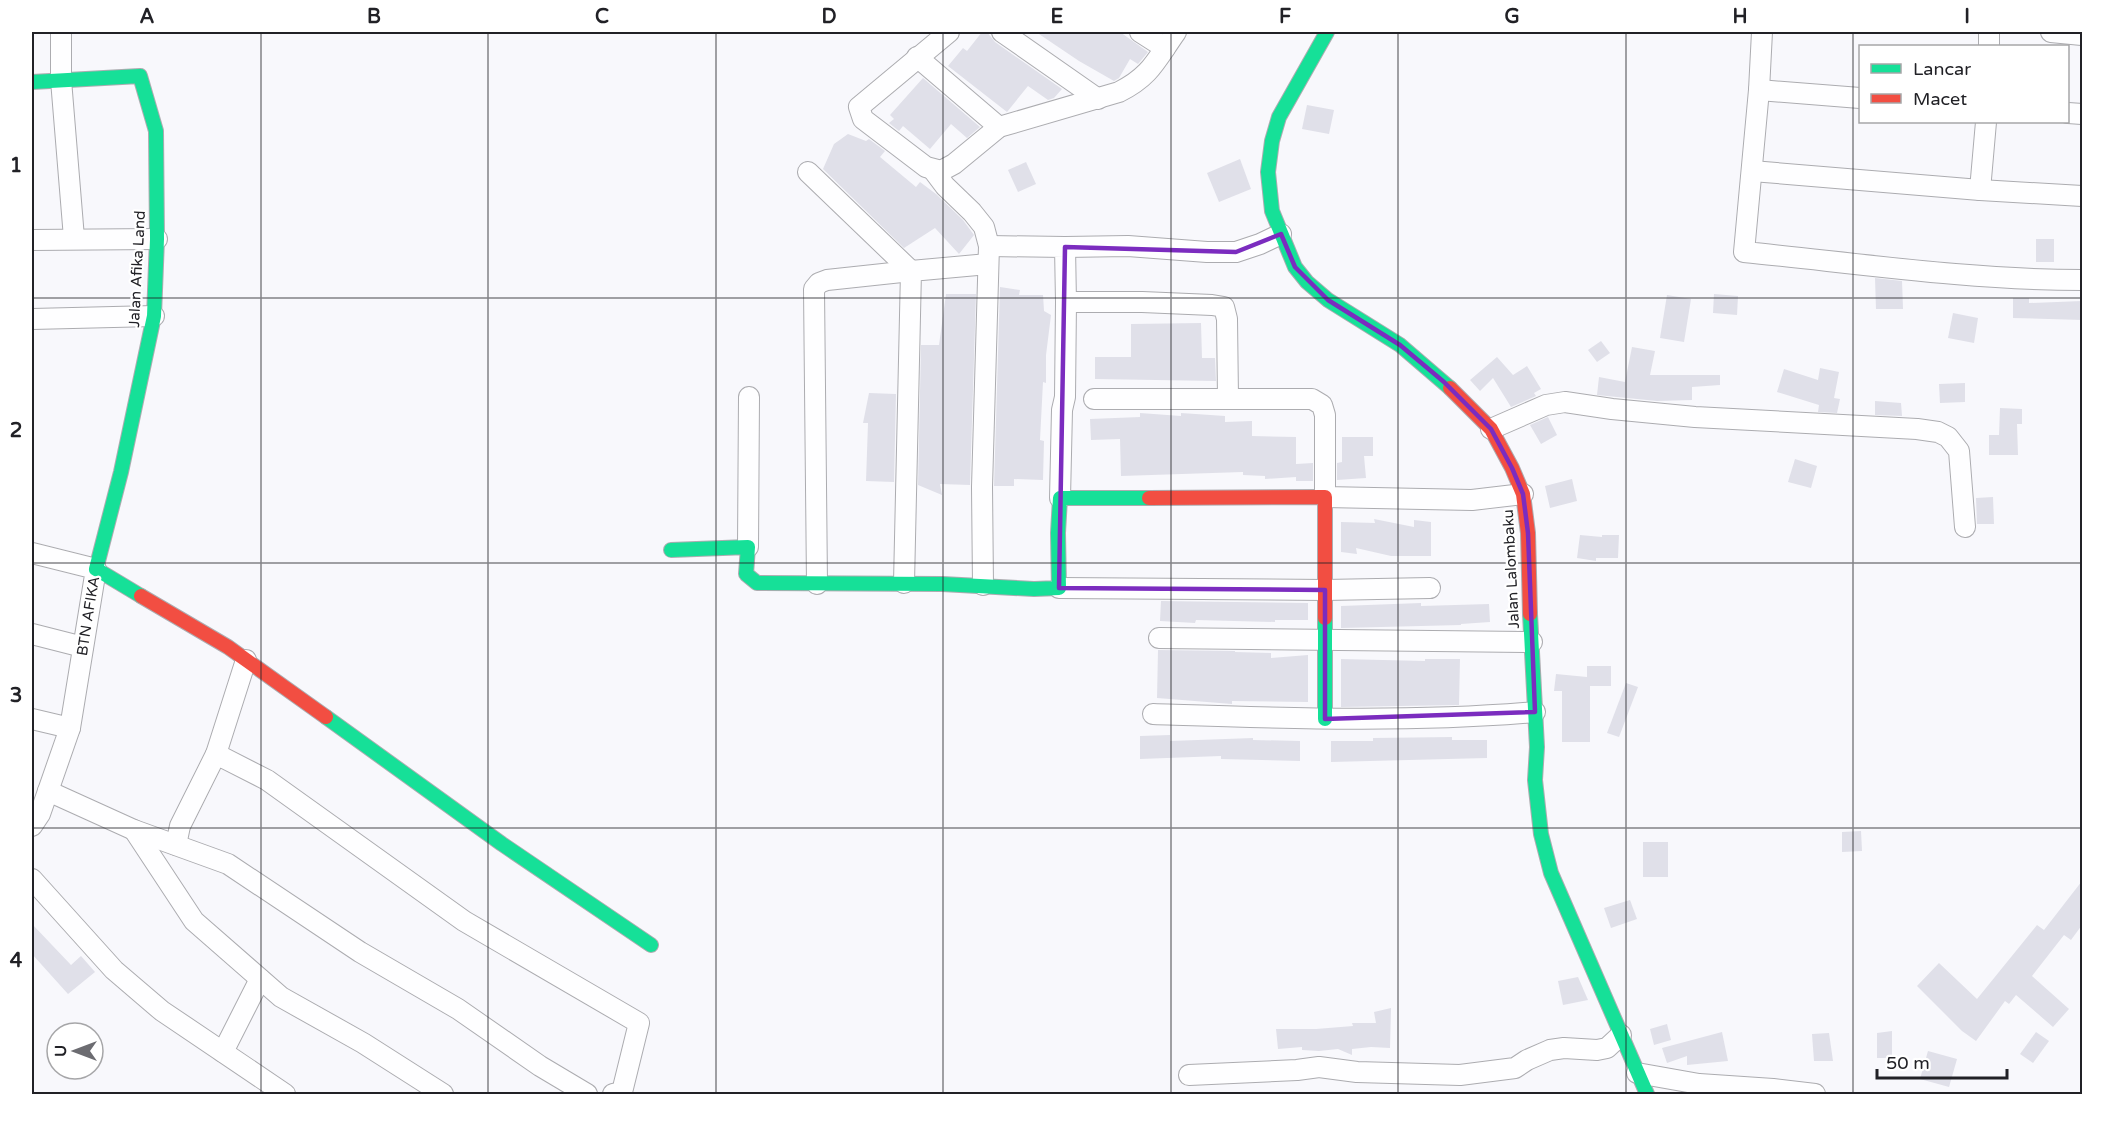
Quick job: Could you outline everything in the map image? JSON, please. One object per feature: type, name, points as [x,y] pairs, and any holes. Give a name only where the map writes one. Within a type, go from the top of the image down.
[{"type":"street","points":[[61,32],[61,80],[74,238]]},
{"type":"street","points":[[949,32],[861,103],[860,112],[863,118],[926,167],[940,171],[954,164],[999,127],[1098,99],[1136,83],[1154,64],[1176,32]]},
{"type":"street","points":[[1002,32],[1098,99]]},
{"type":"street","points":[[1140,32],[1164,48]]},
{"type":"street","name":"Jalan Lalombaku","points":[[1327,32],[1278,117],[1268,172],[1272,211],[1295,267],[1307,282],[1328,300],[1400,345],[1444,382],[1491,429],[1512,468],[1523,494],[1528,533],[1537,747],[1535,780],[1544,843],[1551,873],[1647,1095]]},
{"type":"street","points":[[1762,32],[1744,252],[1950,272],[2048,280],[2082,280]]},
{"type":"street","points":[[2050,32],[2082,35]]},
{"type":"street","points":[[916,57],[999,127]]},
{"type":"street","name":"Jalan Afika Land","points":[[32,82],[140,76],[156,131],[157,238],[154,316],[121,472],[96,569]]},
{"type":"street","points":[[1759,90],[1859,98]]},
{"type":"street","points":[[1980,190],[1986,123]]},
{"type":"street","points":[[933,170],[984,227],[988,255],[982,487],[983,585]]},
{"type":"street","points":[[1752,171],[2082,196]]},
{"type":"street","points":[[808,172],[911,271],[904,583]]},
{"type":"street","points":[[817,584],[814,289],[819,283],[827,280],[911,271],[988,255],[1065,247],[1128,246],[1236,252],[1281,234]]},
{"type":"street","points":[[32,240],[157,238]]},
{"type":"street","points":[[1059,588],[1062,410],[1065,397],[1065,247]]},
{"type":"street","points":[[1066,302],[1142,302],[1224,307],[1227,319],[1228,398]]},
{"type":"street","points":[[32,319],[154,316]]},
{"type":"street","points":[[749,397],[746,574],[752,580],[765,584],[904,583],[1034,589],[1430,588]]},
{"type":"street","points":[[1094,399],[1304,398],[1320,402],[1324,415],[1325,719]]},
{"type":"street","points":[[1491,429],[1546,405],[1565,402],[1695,417],[1938,432],[1955,442],[1959,451],[1965,527]]},
{"type":"street","points":[[1060,498],[1325,497],[1472,500],[1523,494]]},
{"type":"street","points":[[671,550],[748,547]]},
{"type":"street","name":"BTN AFIKA","points":[[32,553],[96,569],[70,728],[48,791],[34,817]]},
{"type":"street","points":[[96,569],[228,646],[502,844],[651,945]]},
{"type":"street","points":[[32,634],[83,646]]},
{"type":"street","points":[[1159,638],[1532,642]]},
{"type":"street","points":[[176,845],[180,825],[216,754],[246,660]]},
{"type":"street","points":[[1153,714],[1325,719],[1480,716],[1535,712]]},
{"type":"street","points":[[32,719],[70,728]]},
{"type":"street","points":[[216,754],[267,780],[464,921],[639,1023],[622,1092],[613,1095]]},
{"type":"street","points":[[48,791],[134,830],[228,864],[360,952],[458,1009],[540,1066],[587,1095]]},
{"type":"street","points":[[134,830],[194,921],[260,979],[281,997],[363,1043],[443,1095]]},
{"type":"street","points":[[32,879],[114,970],[162,1011],[285,1095]]},
{"type":"street","points":[[223,1052],[260,979]]},
{"type":"street","points":[[1189,1076],[1297,1071],[1319,1067],[1357,1072],[1460,1076],[1515,1068],[1550,1050],[1607,1048],[1621,1035]]},
{"type":"street","points":[[1637,1073],[1699,1084],[1773,1089],[1815,1095]]},
{"type":"highlighted area","points":[[1281,234],[1295,267],[1328,300],[1400,345],[1444,382],[1491,429],[1523,494],[1528,533],[1535,712],[1325,719],[1325,590],[1059,588],[1065,247],[1236,252]]},
{"type":"building","points":[[982,32],[987,32],[995,42],[1062,89],[1054,98],[1048,100],[1028,86],[1007,112],[948,66],[963,48],[967,51]]},
{"type":"building","points":[[1036,32],[1120,32],[1148,52],[1138,64],[1130,59],[1119,78],[1114,81]]},
{"type":"building","points":[[923,78],[980,127],[967,138],[951,124],[930,149],[903,126],[899,131],[889,123],[894,119],[890,115]]},
{"type":"building","points":[[1307,105],[1334,110],[1329,134],[1302,129]]},
{"type":"building","points":[[848,134],[866,141],[869,139],[885,151],[880,157],[916,187],[920,182],[936,194],[963,220],[974,235],[959,254],[935,228],[904,248],[823,169],[834,144]]},
{"type":"building","points":[[1240,159],[1251,189],[1219,202],[1207,173]]},
{"type":"building","points":[[1026,162],[1036,184],[1018,192],[1008,170]]},
{"type":"building","points":[[2036,239],[2054,239],[2054,262],[2036,262]]},
{"type":"building","points":[[1875,278],[1902,281],[1903,309],[1876,309]]},
{"type":"building","points":[[1000,287],[1020,290],[1019,295],[1043,295],[1044,311],[1051,315],[1046,355],[1046,383],[1043,382],[1040,440],[1044,441],[1043,480],[1014,479],[1014,486],[994,486]]},
{"type":"building","points":[[946,294],[976,294],[970,485],[940,484],[942,495],[918,485],[921,345],[939,345]]},
{"type":"building","points":[[1714,294],[1738,296],[1737,315],[1713,313]]},
{"type":"building","points":[[1667,295],[1691,299],[1684,342],[1660,338]]},
{"type":"building","points":[[2013,298],[2029,298],[2029,303],[2082,301],[2082,320],[2013,318]]},
{"type":"building","points":[[1953,313],[1978,318],[1974,343],[1948,338]]},
{"type":"building","points":[[1201,323],[1202,358],[1215,358],[1216,381],[1095,379],[1095,357],[1131,357],[1131,324]]},
{"type":"building","points":[[1601,341],[1610,353],[1597,362],[1588,350]]},
{"type":"building","points":[[1632,347],[1655,351],[1650,375],[1720,375],[1720,385],[1692,387],[1692,400],[1657,401],[1597,395],[1599,377],[1625,382]]},
{"type":"building","points":[[1497,357],[1513,375],[1527,366],[1541,389],[1534,393],[1536,396],[1511,407],[1493,378],[1480,391],[1470,380]]},
{"type":"building","points":[[1820,368],[1839,372],[1834,398],[1840,399],[1837,413],[1818,412],[1819,405],[1777,392],[1784,369],[1818,380]]},
{"type":"building","points":[[1965,383],[1965,402],[1940,403],[1939,384]]},
{"type":"building","points":[[869,393],[896,394],[894,482],[866,481],[868,423],[863,423]]},
{"type":"building","points":[[1875,401],[1901,403],[1902,416],[1875,415]]},
{"type":"building","points":[[2000,408],[2022,409],[2022,424],[2017,424],[2018,455],[1989,455],[1989,435],[1999,435]]},
{"type":"building","points":[[1140,413],[1225,416],[1225,422],[1252,421],[1252,436],[1296,437],[1296,464],[1313,463],[1313,481],[1296,481],[1296,477],[1265,479],[1265,476],[1243,475],[1243,472],[1121,476],[1120,439],[1091,440],[1090,419],[1140,417]]},
{"type":"building","points":[[1548,417],[1557,435],[1541,444],[1530,425]]},
{"type":"building","points":[[1342,437],[1373,437],[1373,456],[1364,456],[1366,478],[1337,480],[1337,463],[1342,462]]},
{"type":"building","points":[[1795,459],[1817,466],[1811,488],[1788,482]]},
{"type":"building","points":[[1572,479],[1577,501],[1550,508],[1545,486]]},
{"type":"building","points":[[1993,497],[1994,524],[1977,524],[1976,498]]},
{"type":"building","points":[[1374,519],[1414,527],[1414,520],[1431,522],[1431,556],[1391,556],[1356,548],[1357,554],[1341,552],[1341,522],[1375,523]]},
{"type":"building","points":[[1580,535],[1602,537],[1602,535],[1619,535],[1618,558],[1596,558],[1596,561],[1577,558]]},
{"type":"building","points":[[1161,601],[1308,603],[1308,620],[1275,620],[1275,622],[1196,620],[1195,623],[1160,621]]},
{"type":"building","points":[[1421,603],[1421,606],[1489,604],[1490,622],[1461,625],[1341,628],[1341,606]]},
{"type":"building","points":[[1158,650],[1271,653],[1271,658],[1308,655],[1308,702],[1232,701],[1232,704],[1157,698]]},
{"type":"building","points":[[1341,659],[1425,661],[1425,659],[1460,659],[1459,705],[1341,707]]},
{"type":"building","points":[[1587,666],[1611,666],[1611,686],[1590,686],[1590,742],[1562,742],[1562,691],[1554,691],[1556,674],[1587,677]]},
{"type":"building","points":[[1626,683],[1638,687],[1619,737],[1607,733]]},
{"type":"building","points":[[1170,735],[1170,741],[1253,738],[1253,740],[1300,741],[1300,761],[1221,759],[1221,756],[1140,759],[1140,736]]},
{"type":"building","points":[[1452,737],[1452,740],[1487,740],[1487,758],[1331,762],[1331,741]]},
{"type":"building","points":[[1861,831],[1862,851],[1842,852],[1842,832]]},
{"type":"building","points":[[1643,842],[1668,842],[1668,877],[1643,877]]},
{"type":"building","points":[[2082,881],[2082,925],[2071,940],[2064,935],[2032,976],[2069,1009],[2053,1027],[2016,995],[2009,1004],[2005,1001],[1976,1041],[1962,1031],[1917,986],[1939,963],[1977,999],[2037,925],[2044,930]]},
{"type":"building","points":[[1630,900],[1637,919],[1611,928],[1604,908]]},
{"type":"building","points":[[32,924],[71,965],[81,956],[95,972],[68,994],[32,954]]},
{"type":"building","points":[[1578,977],[1588,1000],[1563,1005],[1558,981]]},
{"type":"building","points":[[1391,1008],[1390,1048],[1352,1049],[1352,1055],[1338,1049],[1319,1051],[1302,1050],[1302,1047],[1278,1049],[1276,1029],[1316,1029],[1353,1026],[1352,1023],[1376,1023],[1374,1012]]},
{"type":"building","points":[[1667,1024],[1671,1040],[1654,1045],[1650,1029]]},
{"type":"building","points":[[1892,1031],[1892,1058],[1877,1058],[1877,1033]]},
{"type":"building","points":[[1722,1032],[1728,1061],[1687,1065],[1687,1056],[1667,1063],[1662,1048]]},
{"type":"building","points":[[2036,1032],[2049,1041],[2033,1063],[2020,1054]]},
{"type":"building","points":[[1829,1033],[1833,1061],[1814,1061],[1812,1034]]},
{"type":"building","points":[[1928,1051],[1957,1059],[1949,1087],[1920,1079]]},
{"type":"traffic: fast","points":[[1327,32],[1279,117],[1272,141],[1268,172],[1272,211],[1295,267],[1307,282],[1328,300],[1400,345],[1450,388]]},
{"type":"traffic: fast","points":[[32,82],[140,76],[156,131],[157,239],[154,316],[121,472],[96,569],[141,596]]},
{"type":"traffic: fast","points":[[671,550],[748,547],[746,574],[757,583],[942,584],[1034,589],[1059,588],[1060,498],[1149,498]]},
{"type":"traffic: fast","points":[[1530,614],[1537,747],[1535,780],[1541,834],[1551,873],[1647,1094]]},
{"type":"traffic: fast","points":[[1325,618],[1325,719]]},
{"type":"traffic: fast","points":[[326,717],[502,844],[651,945]]},
{"type":"traffic: jam","points":[[1450,388],[1491,429],[1523,494],[1528,533],[1530,614]]},
{"type":"traffic: jam","points":[[1149,498],[1325,497],[1325,618]]},
{"type":"traffic: jam","points":[[141,596],[228,647],[326,717]]}]
